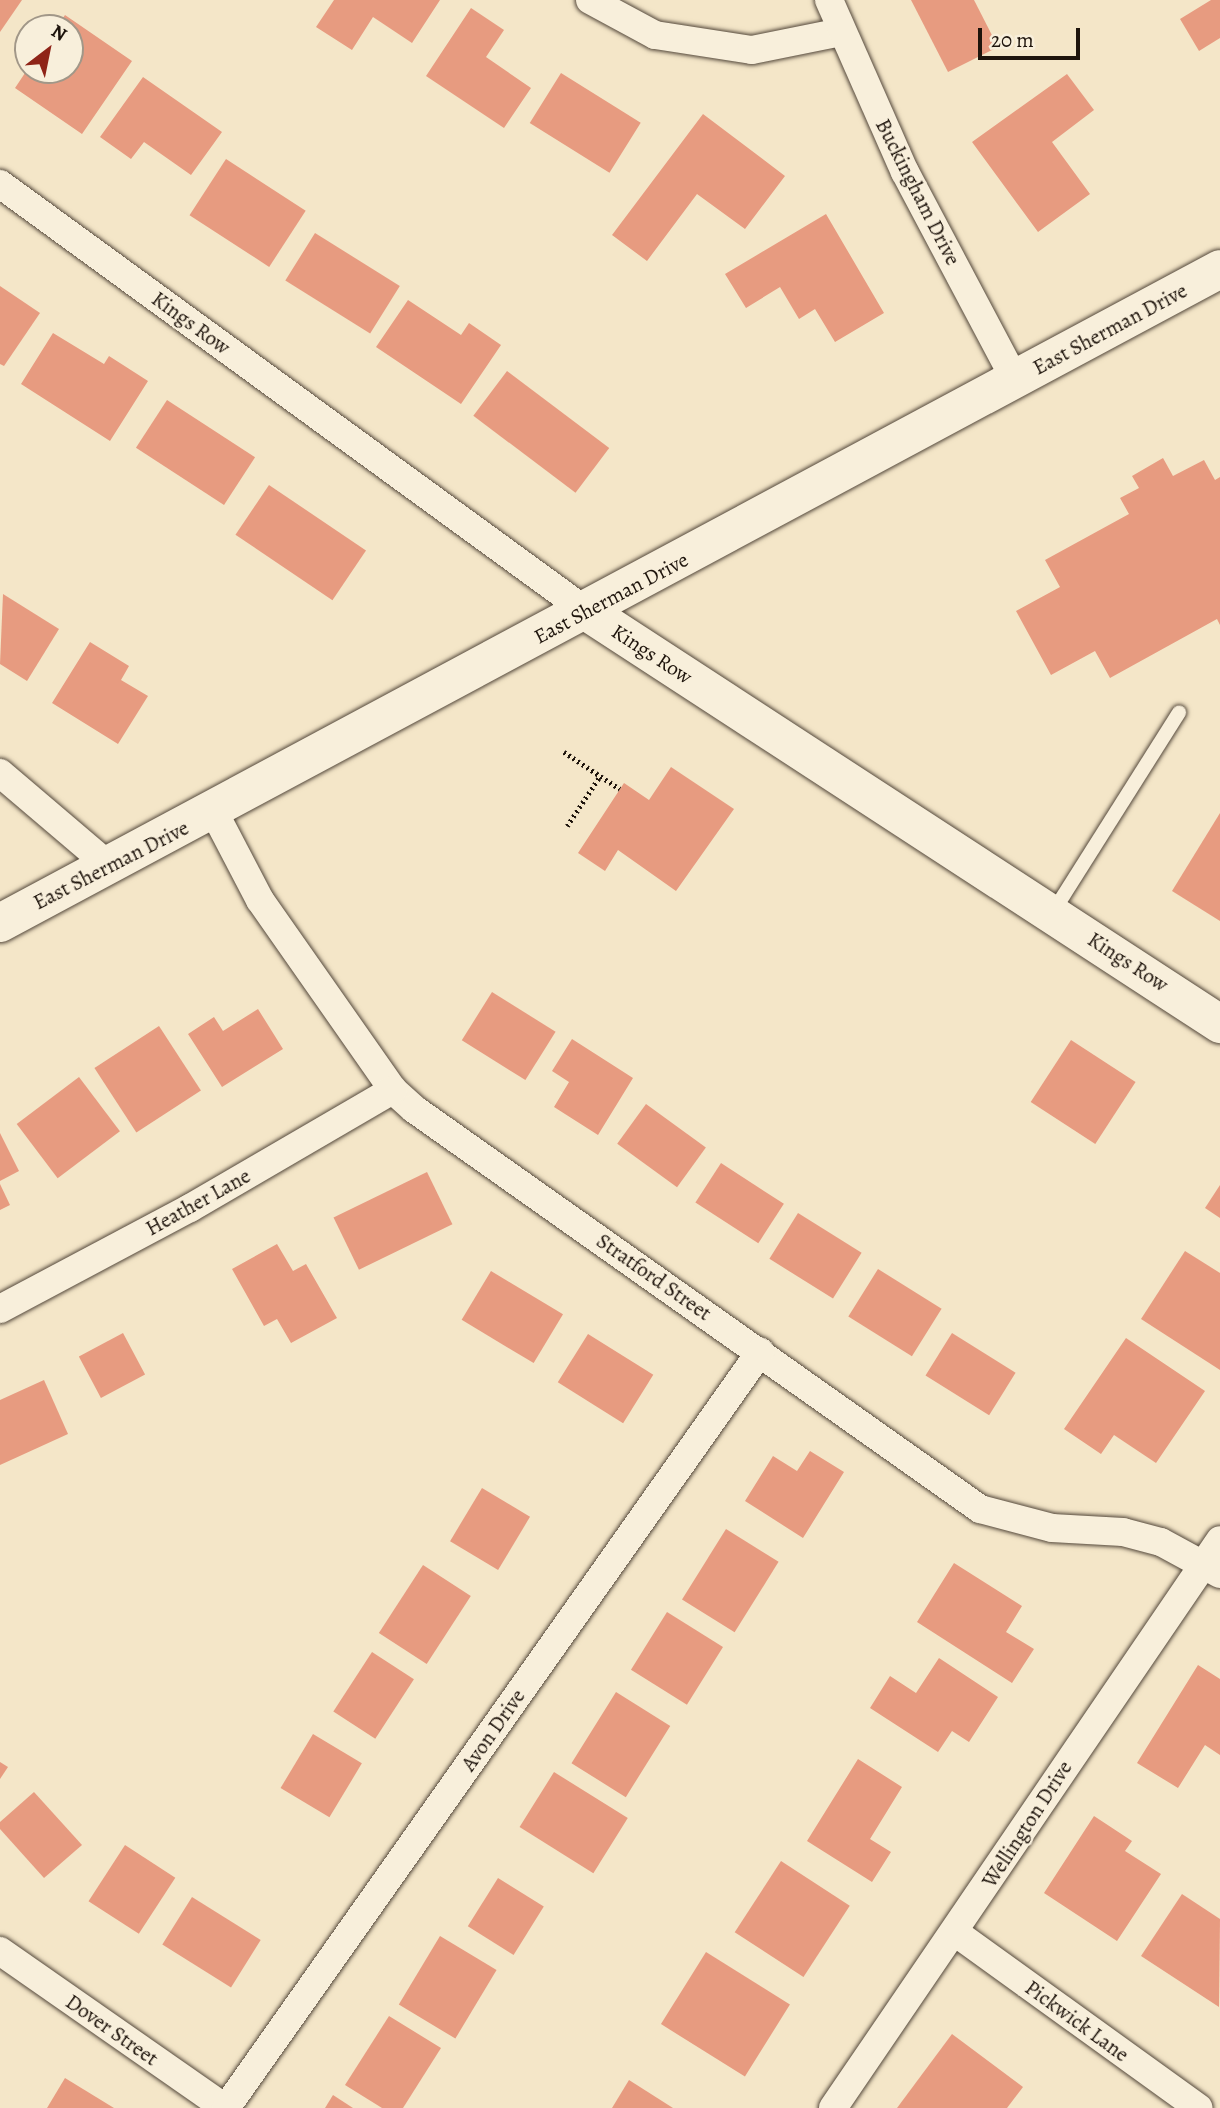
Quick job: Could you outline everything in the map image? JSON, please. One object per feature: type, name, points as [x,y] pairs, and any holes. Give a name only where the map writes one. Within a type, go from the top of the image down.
[{"type":"main road","name":"East Sherman Drive","points":[[0,923],[214,812],[1220,270]]},
{"type":"main road","name":"Kings Row","points":[[586,611],[1220,1024]]},
{"type":"street","points":[[590,0],[655,36],[752,50],[841,32]]},
{"type":"street","name":"Buckingham Drive","points":[[829,0],[905,172],[1015,380]]},
{"type":"street","name":"Kings Row","points":[[0,184],[586,611]]},
{"type":"street","points":[[0,773],[108,865]]},
{"type":"street","name":"Stratford Street","points":[[214,812],[260,900],[393,1090],[980,1509],[1052,1528],[1123,1532],[1161,1542],[1212,1568]]},
{"type":"street","name":"Heather Lane","points":[[0,1309],[190,1208],[393,1090]]},
{"type":"street","name":"Avon Drive","points":[[225,2108],[760,1352]]},
{"type":"street","name":"Wellington Drive","points":[[833,2108],[956,1933],[1106,1701],[1212,1568],[1220,1540]]},
{"type":"street","name":"Pickwick Lane","points":[[956,1933],[1199,2108]]},
{"type":"street","name":"Dover Street","points":[[0,1951],[225,2108]]},
{"type":"lane","points":[[1052,913],[1179,713]]},
{"type":"path","points":[[564,752],[620,789]]},
{"type":"path","points":[[567,826],[600,776]]},
{"type":"building","points":[[0,0],[22,0],[0,32]]},
{"type":"building","points":[[334,0],[440,0],[412,43],[373,17],[352,50],[316,27]]},
{"type":"building","points":[[911,0],[974,0],[998,47],[948,72]]},
{"type":"building","points":[[1211,0],[1220,0],[1220,38],[1199,51],[1180,19]]},
{"type":"building","points":[[471,8],[504,30],[486,57],[531,88],[504,128],[426,76]]},
{"type":"building","points":[[84,28],[132,61],[82,134],[15,88],[18,84],[84,84]]},
{"type":"building","points":[[561,73],[641,123],[609,173],[530,123]]},
{"type":"building","points":[[1067,74],[1094,110],[1052,142],[1090,194],[1038,232],[972,142]]},
{"type":"building","points":[[143,77],[222,132],[191,175],[144,142],[131,159],[100,137]]},
{"type":"building","points":[[703,114],[785,176],[745,229],[697,194],[647,261],[612,235]]},
{"type":"building","points":[[226,159],[306,211],[269,267],[190,215]]},
{"type":"building","points":[[826,214],[884,313],[835,342],[815,309],[799,319],[780,287],[746,308],[725,274]]},
{"type":"building","points":[[315,233],[400,286],[370,333],[285,280]]},
{"type":"building","points":[[0,286],[40,313],[4,366],[0,364]]},
{"type":"building","points":[[408,300],[461,335],[469,323],[501,345],[461,404],[376,347]]},
{"type":"building","points":[[53,333],[104,364],[109,356],[148,381],[110,441],[21,384]]},
{"type":"building","points":[[507,371],[609,448],[576,493],[473,416]]},
{"type":"building","points":[[167,400],[255,457],[224,505],[136,448]]},
{"type":"building","points":[[1163,458],[1173,476],[1204,460],[1215,480],[1220,477],[1220,625],[1217,619],[1110,678],[1095,651],[1051,675],[1016,611],[1060,587],[1045,560],[1129,514],[1120,498],[1139,488],[1132,476]]},
{"type":"building","points":[[269,485],[366,550],[332,600],[235,535]]},
{"type":"building","points":[[3,594],[59,629],[27,681],[0,664]]},
{"type":"building","points":[[90,642],[129,666],[121,680],[148,696],[118,744],[52,703]]},
{"type":"building","points":[[671,767],[734,809],[676,891],[618,850],[605,871],[578,853],[624,783],[649,800]]},
{"type":"building","points":[[1220,813],[1220,921],[1172,891]]},
{"type":"building","points":[[492,992],[556,1032],[525,1080],[462,1040]]},
{"type":"building","points":[[258,1009],[283,1049],[222,1087],[188,1034],[214,1017],[223,1031]]},
{"type":"building","points":[[159,1026],[201,1091],[136,1133],[94,1068]]},
{"type":"building","points":[[572,1039],[633,1078],[598,1135],[554,1107],[569,1082],[552,1071]]},
{"type":"building","points":[[1071,1040],[1136,1082],[1095,1144],[1031,1102]]},
{"type":"building","points":[[79,1077],[120,1131],[58,1178],[17,1124]]},
{"type":"building","points":[[646,1104],[706,1147],[677,1187],[617,1144]]},
{"type":"building","points":[[0,1133],[19,1171],[0,1181]]},
{"type":"building","points":[[721,1163],[784,1204],[758,1243],[695,1202]]},
{"type":"building","points":[[427,1172],[452,1224],[359,1270],[334,1218]]},
{"type":"building","points":[[0,1184],[10,1205],[0,1210]]},
{"type":"building","points":[[1220,1185],[1220,1218],[1205,1208]]},
{"type":"building","points":[[798,1213],[862,1253],[833,1299],[769,1259]]},
{"type":"building","points":[[277,1244],[293,1271],[306,1264],[337,1318],[291,1343],[277,1319],[264,1326],[232,1269]]},
{"type":"building","points":[[1185,1251],[1220,1273],[1220,1370],[1141,1319]]},
{"type":"building","points":[[878,1269],[942,1309],[912,1356],[848,1316]]},
{"type":"building","points":[[491,1271],[563,1314],[534,1363],[462,1320]]},
{"type":"building","points":[[123,1333],[145,1374],[101,1398],[79,1356]]},
{"type":"building","points":[[952,1333],[1016,1373],[989,1415],[926,1375]]},
{"type":"building","points":[[588,1334],[653,1375],[623,1423],[558,1382]]},
{"type":"building","points":[[1126,1338],[1205,1391],[1156,1463],[1114,1435],[1101,1454],[1064,1429]]},
{"type":"building","points":[[44,1380],[68,1434],[0,1465],[0,1400]]},
{"type":"building","points":[[810,1451],[844,1472],[803,1538],[745,1501],[773,1456],[797,1471]]},
{"type":"building","points":[[482,1488],[530,1517],[498,1570],[450,1541]]},
{"type":"building","points":[[726,1529],[779,1562],[735,1632],[682,1599]]},
{"type":"building","points":[[954,1563],[1022,1606],[1006,1632],[1034,1649],[1012,1683],[917,1622]]},
{"type":"building","points":[[423,1565],[471,1596],[427,1664],[379,1633]]},
{"type":"building","points":[[667,1612],[723,1647],[687,1705],[631,1670]]},
{"type":"building","points":[[372,1652],[414,1679],[375,1739],[333,1712]]},
{"type":"building","points":[[939,1658],[998,1697],[969,1742],[952,1731],[938,1752],[870,1708],[890,1676],[916,1693]]},
{"type":"building","points":[[1198,1665],[1220,1679],[1220,1755],[1205,1745],[1178,1788],[1137,1763]]},
{"type":"building","points":[[616,1692],[670,1726],[626,1797],[571,1763]]},
{"type":"building","points":[[313,1734],[362,1763],[329,1817],[281,1788]]},
{"type":"building","points":[[858,1759],[902,1787],[870,1839],[891,1852],[872,1882],[807,1841]]},
{"type":"building","points":[[0,1762],[8,1767],[0,1779]]},
{"type":"building","points":[[554,1772],[628,1818],[593,1873],[520,1827]]},
{"type":"building","points":[[34,1792],[82,1845],[44,1878],[0,1829],[0,1822]]},
{"type":"building","points":[[1094,1816],[1132,1841],[1125,1851],[1161,1874],[1117,1941],[1044,1893]]},
{"type":"building","points":[[125,1845],[175,1878],[139,1934],[89,1901]]},
{"type":"building","points":[[781,1861],[850,1906],[803,1977],[735,1932]]},
{"type":"building","points":[[498,1878],[544,1907],[514,1955],[468,1926]]},
{"type":"building","points":[[1182,1894],[1220,1919],[1219,2007],[1141,1956]]},
{"type":"building","points":[[192,1897],[261,1940],[231,1987],[162,1944]]},
{"type":"building","points":[[440,1936],[497,1970],[455,2039],[399,2005]]},
{"type":"building","points":[[706,1952],[790,2004],[745,2077],[661,2024]]},
{"type":"building","points":[[389,2016],[441,2048],[403,2108],[382,2108],[345,2085]]},
{"type":"building","points":[[952,2034],[1023,2087],[1007,2108],[897,2108]]},
{"type":"building","points":[[65,2078],[114,2108],[47,2108]]},
{"type":"building","points":[[629,2080],[673,2108],[612,2108]]},
{"type":"building","points":[[333,2095],[353,2108],[325,2108]]}]
